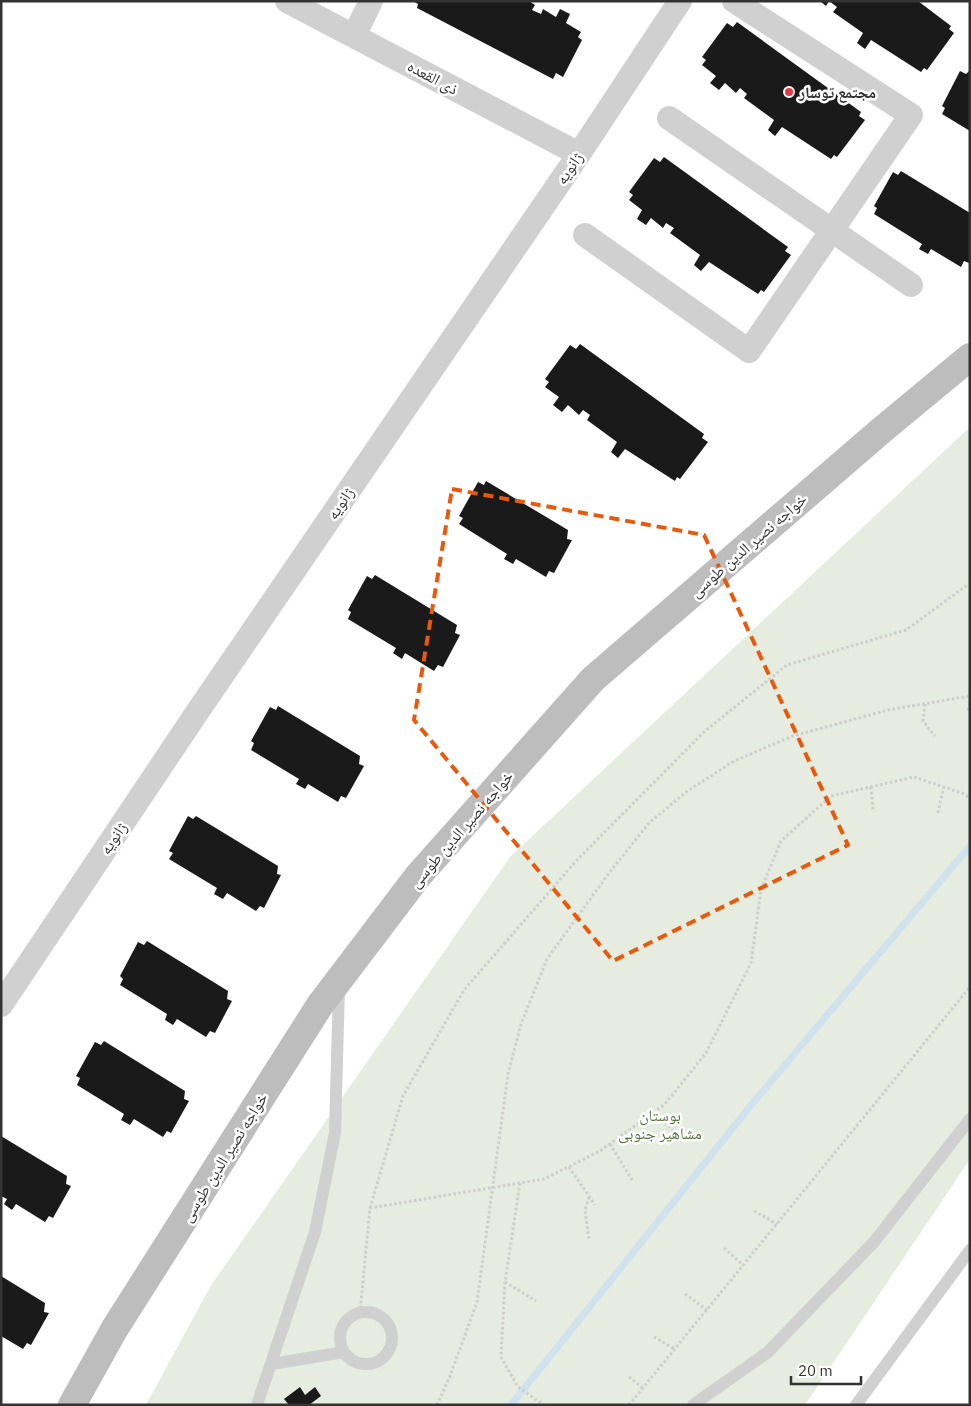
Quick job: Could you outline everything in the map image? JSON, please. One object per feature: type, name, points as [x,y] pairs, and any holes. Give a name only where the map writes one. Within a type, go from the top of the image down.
[{"type":"street","name":"ذی القعده","points":[[287,1],[578,154]]},
{"type":"street","points":[[354,36],[371,1]]},
{"type":"street","name":"ژانویه","points":[[1,1004],[680,1]]},
{"type":"street","points":[[585,235],[750,351],[911,115],[734,1]]},
{"type":"street","points":[[669,118],[911,285]]},
{"type":"street","name":"خواجه نصیر الدین طوسی","points":[[72,1405],[120,1320],[320,1005],[418,876],[592,679],[883,429],[970,357]]},
{"type":"lane","points":[[258,1405],[315,1232],[335,1133],[339,980]]},
{"type":"lane","points":[[693,1405],[768,1352],[874,1242],[970,1119]]},
{"type":"lane","points":[[856,1405],[970,1250]]},
{"type":"lane","points":[[370,1312],[386,1321],[391,1330],[392,1340],[384,1356],[368,1363],[350,1358],[344,1352],[340,1336],[346,1321],[352,1316],[370,1312]]},
{"type":"lane","points":[[272,1364],[344,1352]]},
{"type":"path","points":[[360,1313],[370,1208],[403,1096],[464,990],[576,861],[705,731],[787,665],[906,630],[970,582]]},
{"type":"path","points":[[437,1405],[450,1376],[477,1302],[508,1074],[521,1024],[547,959],[609,873],[649,823],[686,792],[734,761],[793,736],[888,710],[970,696]]},
{"type":"path","points":[[970,703],[968,710],[970,712]]},
{"type":"path","points":[[925,704],[923,721],[935,736]]},
{"type":"path","points":[[370,1208],[544,1179],[600,1151],[665,1104],[706,1053],[751,963],[761,890],[780,841],[831,796],[914,777],[969,795]]},
{"type":"path","points":[[938,813],[944,786]]},
{"type":"path","points":[[871,787],[873,811]]},
{"type":"path","points":[[629,1405],[970,988]]},
{"type":"path","points":[[654,1112],[675,1132]]},
{"type":"path","points":[[610,1144],[632,1180]]},
{"type":"path","points":[[569,1167],[595,1205]]},
{"type":"path","points":[[520,1184],[504,1282],[501,1357],[518,1387],[544,1405]]},
{"type":"path","points":[[589,1196],[585,1210],[590,1239]]},
{"type":"path","points":[[754,1211],[777,1224]]},
{"type":"path","points":[[724,1248],[743,1265]]},
{"type":"path","points":[[504,1282],[536,1300]]},
{"type":"path","points":[[685,1294],[707,1310]]},
{"type":"path","points":[[654,1337],[675,1349]]},
{"type":"path","points":[[629,1377],[643,1388]]},
{"type":"highlighted area","points":[[452,489],[704,535],[848,845],[613,961],[414,720]]},
{"type":"green space","name":"بوستان مشاهیر جنوبی","points":[[970,427],[970,1159],[805,1405],[146,1405],[210,1287],[510,857]]},
{"type":"building","points":[[413,1],[529,1],[535,5],[532,10],[541,14],[543,9],[556,17],[560,9],[570,14],[566,23],[581,32],[578,37],[582,40],[563,77],[556,73],[553,79],[417,8],[418,4]]},
{"type":"building","points":[[820,1],[829,1],[826,6]]},
{"type":"building","name":"مجتمع توسار","points":[[829,1],[918,1],[951,26],[949,29],[954,33],[927,70],[924,68],[921,72],[871,40],[865,49],[857,43],[863,33],[833,12],[837,7]]},
{"type":"building","name":"مجتمع توسار","points":[[737,22],[861,112],[859,116],[865,120],[837,157],[834,155],[831,159],[782,127],[775,136],[768,130],[774,120],[744,98],[747,94],[740,88],[736,93],[725,83],[719,90],[710,83],[716,76],[702,65],[706,60],[702,57],[727,23],[733,27]]},
{"type":"building","points":[[960,71],[966,74],[970,71],[970,131],[942,114],[945,108],[942,106]]},
{"type":"building","points":[[664,157],[788,247],[785,251],[791,255],[764,292],[761,290],[758,294],[709,262],[701,271],[694,265],[700,255],[670,233],[674,228],[666,223],[663,228],[651,218],[646,225],[637,219],[642,210],[629,200],[633,195],[629,192],[654,158],[660,162]]},
{"type":"building","points":[[901,171],[970,213],[969,263],[964,261],[961,267],[931,249],[928,254],[919,249],[922,244],[874,214],[877,208],[874,206],[893,172],[898,175]]},
{"type":"building","points":[[580,344],[704,434],[702,438],[708,442],[680,479],[677,477],[675,481],[625,449],[618,458],[611,452],[617,442],[587,420],[590,415],[583,410],[579,415],[568,405],[562,412],[553,405],[559,397],[545,387],[549,382],[545,379],[570,345],[576,349]]},
{"type":"building","points":[[486,481],[568,530],[567,539],[572,540],[554,573],[549,571],[546,577],[516,559],[513,564],[504,559],[507,554],[459,524],[463,518],[459,516],[478,482],[484,485]]},
{"type":"building","points":[[375,575],[457,625],[455,633],[460,635],[443,667],[438,665],[434,671],[405,653],[402,659],[393,653],[396,648],[348,619],[351,612],[348,610],[367,576],[372,579]]},
{"type":"building","points":[[278,706],[360,756],[359,764],[364,766],[346,798],[341,796],[338,802],[308,784],[305,789],[296,784],[299,779],[251,750],[254,743],[251,741],[270,707],[276,710]]},
{"type":"building","points":[[188,816],[193,819],[196,816],[278,866],[277,874],[281,875],[264,908],[260,906],[256,911],[227,893],[223,899],[214,894],[217,888],[169,859],[173,853],[169,851]]},
{"type":"building","points":[[147,941],[228,991],[227,999],[232,1001],[215,1033],[210,1031],[206,1037],[177,1019],[173,1025],[165,1020],[167,1014],[120,985],[123,979],[120,976],[138,942],[144,945]]},
{"type":"building","points":[[104,1041],[185,1091],[184,1099],[189,1101],[171,1133],[167,1131],[163,1137],[134,1119],[130,1125],[121,1120],[124,1114],[77,1085],[80,1078],[76,1076],[95,1042],[101,1045]]},
{"type":"building","points":[[1,1136],[67,1176],[66,1184],[71,1186],[53,1218],[49,1216],[45,1222],[16,1204],[12,1210],[4,1204],[7,1199],[1,1196]]},
{"type":"building","points":[[1,1276],[45,1303],[44,1312],[49,1313],[31,1345],[27,1343],[23,1349],[1,1336]]},
{"type":"building","points":[[300,1387],[305,1395],[315,1387],[321,1396],[309,1405],[289,1405],[284,1399]]},
{"type":"waterway","points":[[511,1405],[752,1104],[970,846]]},
{"type":"place","name":"مجتمع توسار","points":[[789,92]]}]
